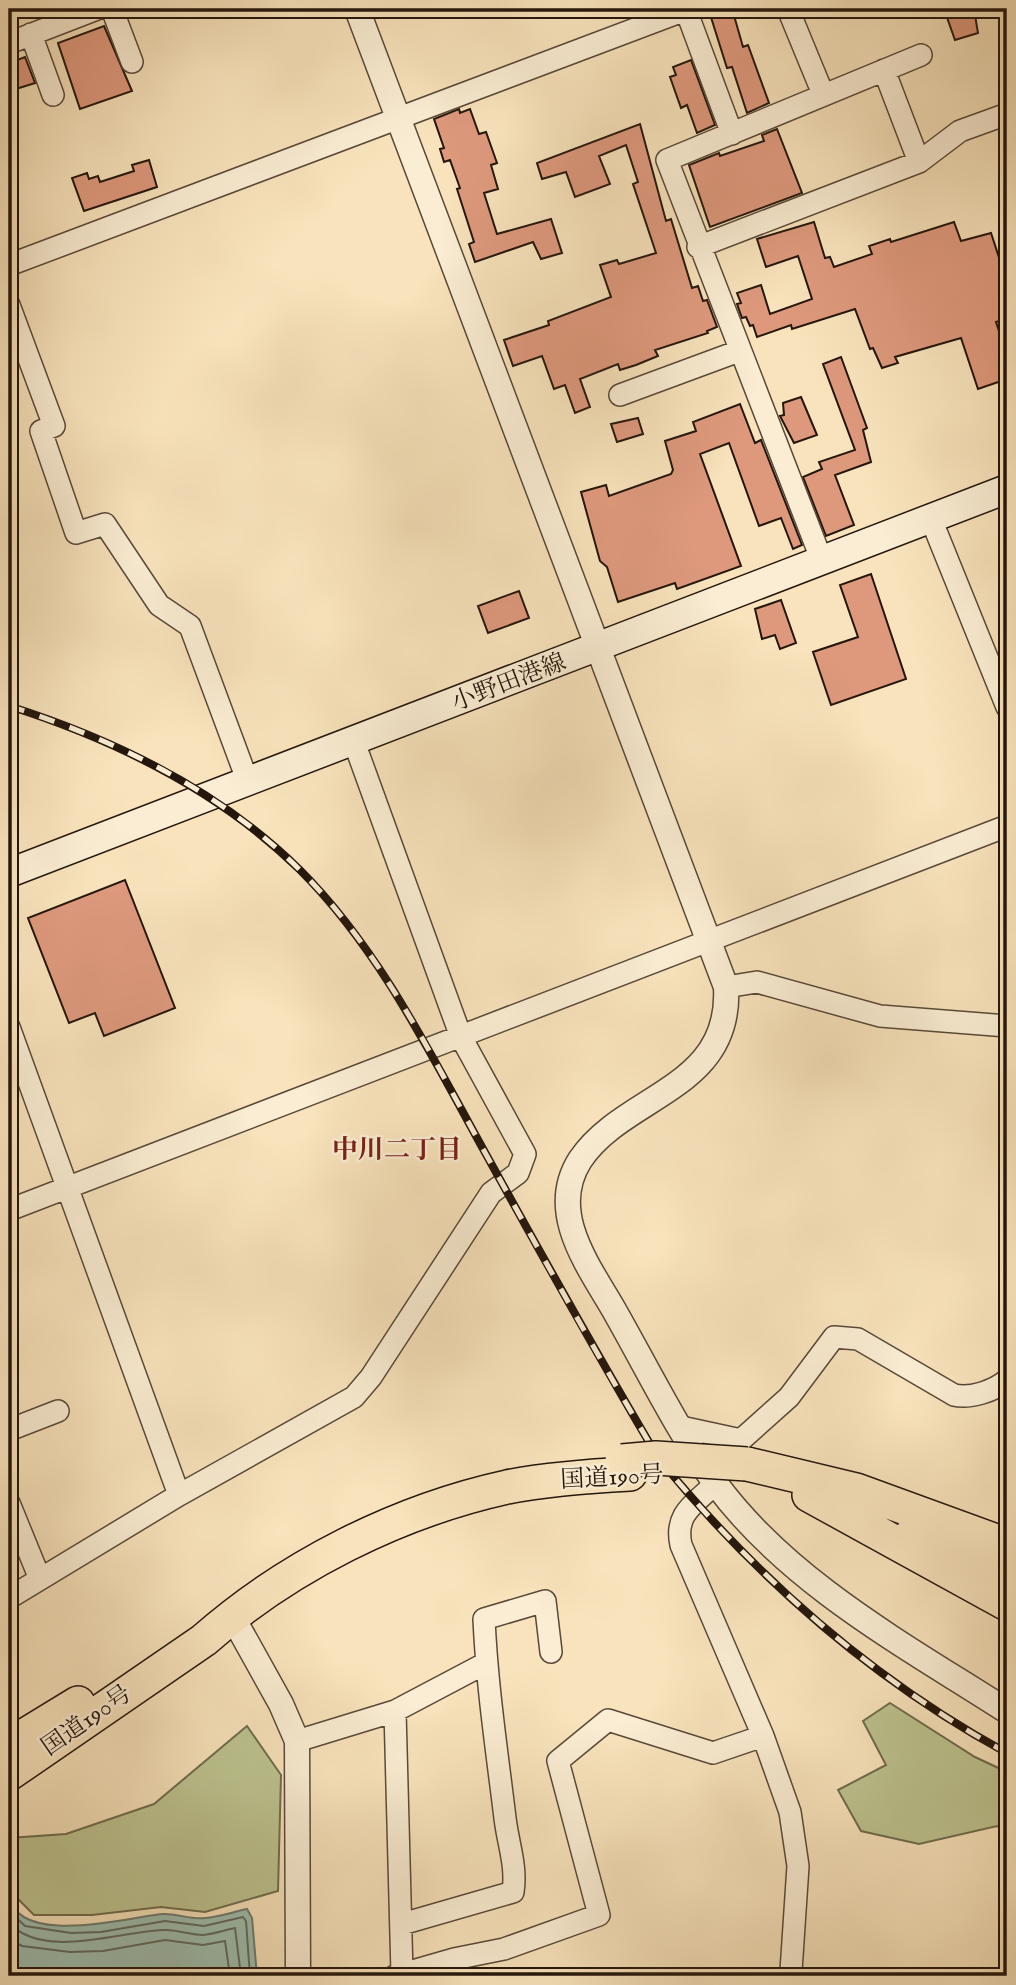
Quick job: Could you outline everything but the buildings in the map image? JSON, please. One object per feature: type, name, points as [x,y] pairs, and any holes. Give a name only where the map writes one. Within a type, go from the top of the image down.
[{"type":"highway","name":"国道190号","points":[[9,1774],[204,1640],[232,1616],[338,1549],[445,1504],[508,1487],[626,1467],[697,1476],[751,1474],[879,1517],[1007,1573]]},
{"type":"highway","points":[[751,1474],[856,1490],[1007,1545]]},
{"type":"highway","points":[[809,1495],[1007,1604]]},
{"type":"highway","name":"国道190号","points":[[9,1745],[197,1629],[232,1616]]},
{"type":"main road","name":"小野田港線","points":[[9,873],[600,648],[1007,489]]},
{"type":"street","points":[[9,43],[97,9]]},
{"type":"street","points":[[112,9],[132,62]]},
{"type":"street","points":[[357,9],[726,987],[727,1009],[723,1025],[708,1054],[688,1075],[594,1143],[570,1180],[565,1203],[570,1227],[584,1257],[716,1483],[777,1549],[830,1593],[1007,1711]]},
{"type":"street","points":[[9,265],[687,9],[732,134]]},
{"type":"street","points":[[788,9],[823,94]]},
{"type":"street","points":[[31,34],[55,83]]},
{"type":"street","points":[[822,561],[698,247],[667,160],[921,55]]},
{"type":"street","points":[[884,70],[919,162]]},
{"type":"street","points":[[698,247],[919,162],[960,131],[1007,114]]},
{"type":"street","points":[[9,305],[54,426],[41,431],[76,533],[105,524],[159,605],[190,625],[248,782]]},
{"type":"street","points":[[620,395],[739,351]]},
{"type":"street","points":[[931,519],[1007,706]]},
{"type":"street","points":[[9,1598],[179,1495],[354,1397],[371,1377],[491,1193],[517,1174],[525,1154],[461,1037],[354,741]]},
{"type":"street","points":[[9,1210],[1007,827]]},
{"type":"street","points":[[726,987],[757,982],[880,1016],[1007,1026]]},
{"type":"street","points":[[9,1027],[70,1187],[179,1495]]},
{"type":"street","points":[[681,1427],[741,1440],[789,1397],[834,1337],[858,1339],[954,1395],[962,1397],[998,1388],[1007,1380]]},
{"type":"street","points":[[9,1430],[58,1410]]},
{"type":"street","points":[[716,1483],[680,1518],[677,1530],[763,1736],[786,1799],[795,1843],[798,1902],[791,1971],[794,1976]]},
{"type":"street","points":[[9,1503],[40,1579]]},
{"type":"street","points":[[402,1924],[513,1892],[516,1872],[507,1840],[486,1664],[484,1619],[545,1601],[551,1651]]},
{"type":"street","points":[[232,1616],[281,1704],[297,1741],[298,1976]]},
{"type":"street","points":[[297,1741],[395,1711],[486,1664]]},
{"type":"street","points":[[395,1711],[402,1924],[398,1975],[454,1959],[504,1949],[599,1915],[558,1761],[608,1720],[713,1753],[763,1736]]},
{"type":"green space","points":[[890,1703],[975,1757],[1007,1772],[1007,1831],[997,1826],[919,1844],[861,1831],[838,1790],[886,1765],[863,1721]]},
{"type":"green space","points":[[247,1726],[281,1775],[278,1891],[205,1912],[161,1907],[92,1915],[34,1915],[15,1896],[9,1838],[66,1834],[154,1804]]},
{"type":"water","points":[[9,1895],[17,1911],[32,1921],[52,1925],[76,1926],[162,1914],[205,1918],[247,1909],[252,1918],[257,1976],[9,1976]]},
{"type":"railway","points":[[9,706],[88,735],[164,771],[235,815],[269,841],[300,870],[354,933],[401,1002],[569,1304],[659,1459],[735,1544],[819,1623],[910,1693],[1007,1753]]},
{"type":"district","name":"中川二丁目","points":[[397,1150]]}]
